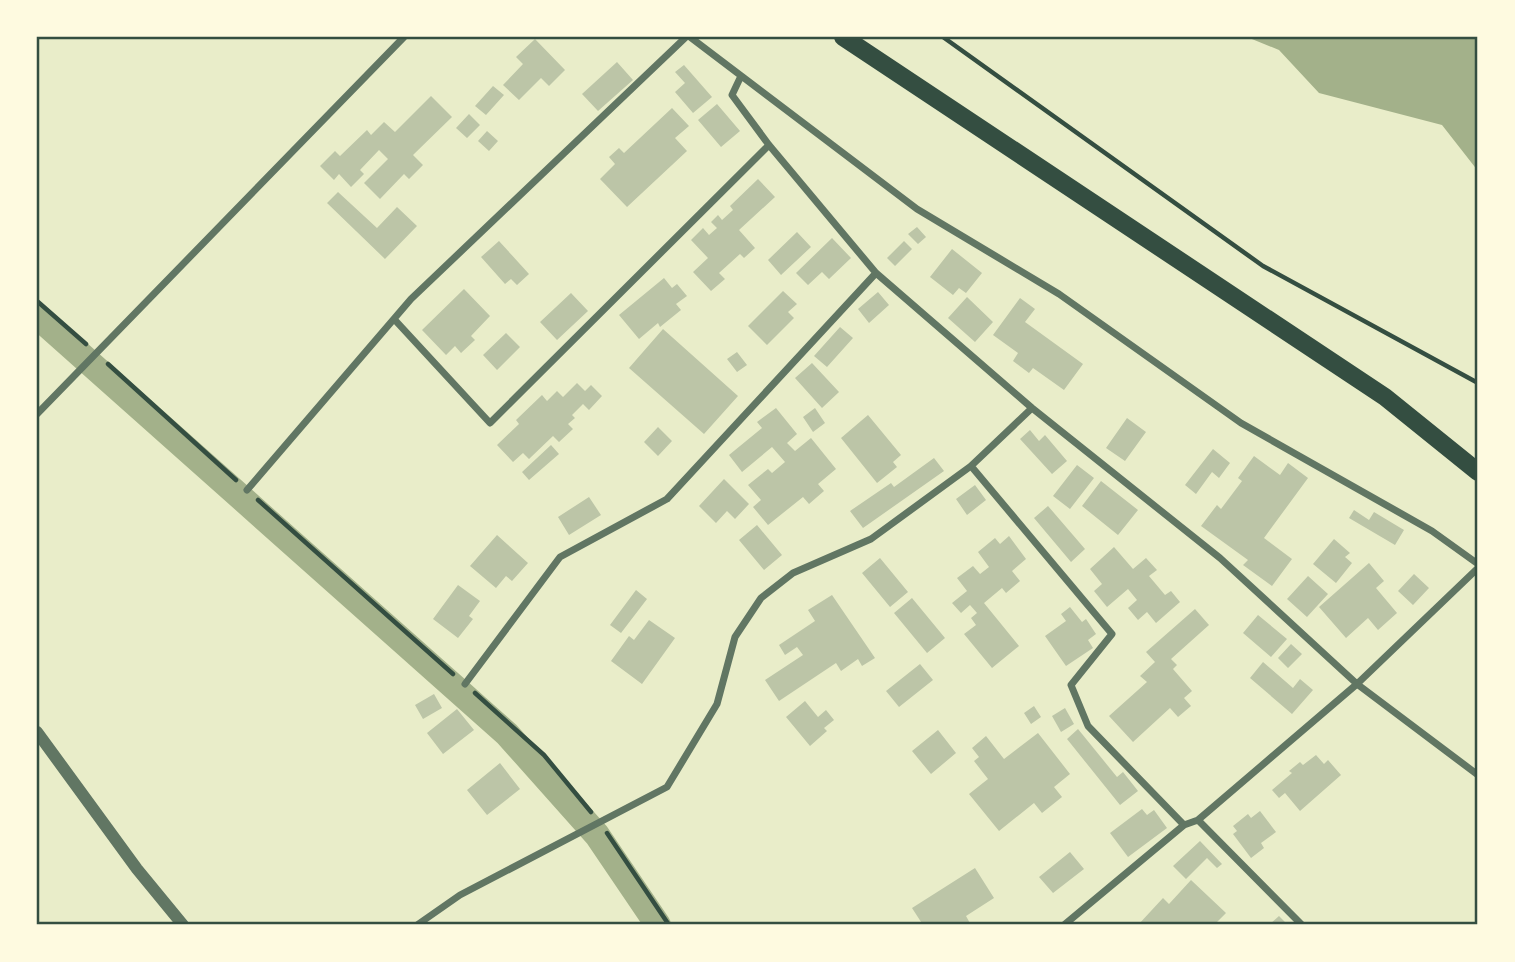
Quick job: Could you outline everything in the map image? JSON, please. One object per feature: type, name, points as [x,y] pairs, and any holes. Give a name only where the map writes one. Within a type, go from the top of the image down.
[{"type":"main road","points":[[843,37],[1385,397],[1478,472]]},
{"type":"street","points":[[37,414],[404,37]]},
{"type":"street","points":[[247,489],[411,299],[688,37],[917,209],[1059,294],[1241,423],[1432,531],[1478,566],[1357,684],[1198,820],[1184,825],[1065,925]]},
{"type":"street","points":[[741,76],[732,95],[769,145],[876,273],[1032,408],[1220,558],[1357,684],[1478,775]]},
{"type":"street","points":[[394,319],[490,423],[769,145]]},
{"type":"street","points":[[465,684],[560,557],[667,499],[876,273]]},
{"type":"street","points":[[417,925],[460,895],[667,787],[717,704],[736,637],[761,598],[793,573],[872,539],[971,466],[1032,408]]},
{"type":"street","points":[[971,466],[1112,634],[1071,685],[1088,726],[1184,825]]},
{"type":"street","points":[[37,732],[137,869],[183,925]]},
{"type":"street","points":[[1198,820],[1302,925]]},
{"type":"path","points":[[943,37],[1263,266],[1478,383]]},
{"type":"path","points":[[37,300],[544,755],[600,822],[669,925]]},
{"type":"shaded area","points":[[1247,37],[1478,37],[1478,171],[1442,125],[1319,93],[1279,50]]},
{"type":"building","points":[[535,39],[565,70],[549,86],[541,78],[519,100],[503,85],[523,64],[516,57]]},
{"type":"building","points":[[617,62],[633,80],[598,111],[582,94]]},
{"type":"building","points":[[684,65],[712,97],[693,113],[675,92],[685,83],[675,72]]},
{"type":"building","points":[[493,86],[504,95],[486,115],[475,106]]},
{"type":"building","points":[[431,96],[452,117],[413,155],[423,165],[409,179],[404,174],[380,199],[364,183],[388,159],[379,150],[360,170],[364,174],[351,187],[339,174],[334,180],[320,166],[335,151],[340,156],[367,130],[371,135],[384,122],[395,132]]},
{"type":"building","points":[[717,104],[740,131],[721,147],[698,120]]},
{"type":"building","points":[[672,108],[689,126],[675,138],[687,151],[627,207],[600,179],[615,164],[609,157],[619,148],[624,153]]},
{"type":"building","points":[[469,114],[480,125],[467,138],[456,128]]},
{"type":"building","points":[[487,131],[498,141],[489,151],[478,141]]},
{"type":"building","points":[[758,179],[775,197],[739,230],[755,248],[744,258],[740,254],[719,273],[725,279],[711,291],[693,272],[708,258],[691,240],[703,228],[709,235],[717,228],[711,222],[718,215],[722,220],[733,210],[730,206]]},
{"type":"building","points":[[338,192],[377,228],[397,207],[417,226],[385,259],[327,203]]},
{"type":"building","points":[[917,227],[926,237],[918,244],[908,234]]},
{"type":"building","points":[[797,232],[811,247],[781,275],[768,260]]},
{"type":"building","points":[[832,238],[851,258],[829,279],[822,272],[808,285],[796,273]]},
{"type":"building","points":[[499,241],[529,274],[517,285],[511,279],[505,284],[481,257]]},
{"type":"building","points":[[904,241],[912,249],[895,266],[887,258]]},
{"type":"building","points":[[952,249],[982,273],[966,293],[959,288],[953,295],[930,277]]},
{"type":"building","points":[[664,278],[672,288],[677,284],[687,296],[676,304],[681,310],[660,327],[658,323],[639,339],[619,315]]},
{"type":"building","points":[[464,289],[490,316],[471,336],[475,340],[461,353],[455,346],[446,355],[422,330]]},
{"type":"building","points":[[783,291],[797,304],[788,312],[794,318],[767,345],[748,326]]},
{"type":"building","points":[[878,292],[889,305],[869,323],[858,309]]},
{"type":"building","points":[[571,293],[588,311],[557,340],[540,322]]},
{"type":"building","points":[[967,297],[993,322],[975,342],[948,318]]},
{"type":"building","points":[[1020,298],[1035,309],[1025,322],[1083,364],[1064,390],[1033,368],[1029,373],[1013,361],[1018,353],[993,335]]},
{"type":"building","points":[[840,327],[853,338],[827,367],[814,356]]},
{"type":"building","points":[[663,329],[738,396],[704,434],[629,368]]},
{"type":"building","points":[[506,333],[520,347],[497,370],[483,355]]},
{"type":"building","points":[[737,352],[747,365],[737,372],[727,359]]},
{"type":"building","points":[[812,363],[839,392],[822,408],[795,378]]},
{"type":"building","points":[[577,383],[585,391],[591,385],[602,396],[589,410],[583,404],[572,415],[575,418],[568,424],[573,429],[559,442],[553,436],[529,459],[523,453],[513,462],[497,445],[519,424],[516,420],[542,395],[547,401],[557,391],[563,397]]},
{"type":"building","points":[[776,408],[797,434],[787,443],[795,451],[811,438],[836,469],[818,484],[824,491],[809,504],[803,497],[768,525],[753,507],[761,500],[748,485],[768,469],[772,473],[785,462],[772,447],[742,472],[729,455],[762,428],[757,422]]},
{"type":"building","points":[[815,408],[825,423],[813,432],[803,417]]},
{"type":"building","points":[[868,415],[901,455],[893,462],[897,467],[877,483],[841,438]]},
{"type":"building","points":[[1127,418],[1146,432],[1125,461],[1106,448]]},
{"type":"building","points":[[658,427],[672,441],[658,456],[644,442]]},
{"type":"building","points":[[1030,430],[1039,441],[1045,435],[1067,461],[1052,474],[1020,439]]},
{"type":"building","points":[[551,445],[559,454],[529,480],[522,472]]},
{"type":"building","points":[[1213,449],[1230,463],[1219,478],[1212,472],[1196,494],[1185,485]]},
{"type":"building","points":[[1254,456],[1280,475],[1288,463],[1308,478],[1264,538],[1292,559],[1272,586],[1243,565],[1248,560],[1201,526],[1217,505],[1221,509],[1242,481],[1238,478]]},
{"type":"building","points":[[934,458],[944,471],[863,528],[850,511],[891,483],[894,487]]},
{"type":"building","points":[[1077,465],[1094,478],[1070,509],[1053,496]]},
{"type":"building","points":[[724,479],[749,504],[735,519],[727,511],[716,523],[699,506]]},
{"type":"building","points":[[1101,481],[1138,510],[1118,535],[1082,506]]},
{"type":"building","points":[[975,485],[986,500],[967,515],[956,499]]},
{"type":"building","points":[[589,497],[601,515],[569,535],[558,517]]},
{"type":"building","points":[[1048,506],[1085,549],[1071,562],[1034,518]]},
{"type":"building","points":[[1354,510],[1369,520],[1374,512],[1404,530],[1395,545],[1349,518]]},
{"type":"building","points":[[757,525],[782,555],[764,570],[739,540]]},
{"type":"building","points":[[497,535],[528,563],[512,581],[506,576],[496,588],[470,566]]},
{"type":"building","points":[[1009,536],[1026,559],[1012,571],[1020,581],[1006,593],[1002,588],[984,603],[1019,646],[992,668],[964,634],[976,625],[971,618],[977,613],[970,605],[961,613],[952,603],[967,591],[957,578],[973,566],[980,574],[989,567],[978,552],[995,538],[1000,544]]},
{"type":"building","points":[[1334,539],[1350,553],[1345,557],[1352,563],[1336,583],[1313,564]]},
{"type":"building","points":[[1114,547],[1133,569],[1146,558],[1157,570],[1149,576],[1165,595],[1171,591],[1180,602],[1156,623],[1147,612],[1138,620],[1128,608],[1137,600],[1128,589],[1107,607],[1094,591],[1102,584],[1090,569]]},
{"type":"building","points":[[880,558],[908,592],[890,607],[862,573]]},
{"type":"building","points":[[1369,563],[1384,581],[1376,588],[1397,613],[1378,630],[1368,618],[1346,638],[1319,607]]},
{"type":"building","points":[[1414,574],[1429,588],[1413,605],[1398,591]]},
{"type":"building","points":[[1308,576],[1328,594],[1307,617],[1287,599]]},
{"type":"building","points":[[458,585],[480,601],[469,616],[473,619],[458,638],[433,619]]},
{"type":"building","points":[[636,590],[647,599],[621,633],[610,625]]},
{"type":"building","points":[[832,595],[875,658],[862,666],[858,659],[841,671],[836,663],[779,701],[765,680],[803,655],[797,647],[785,655],[779,645],[815,621],[808,610]]},
{"type":"building","points":[[912,598],[945,638],[927,653],[894,613]]},
{"type":"building","points":[[1070,607],[1082,622],[1086,619],[1096,634],[1088,640],[1093,648],[1066,666],[1045,636],[1066,621],[1061,614]]},
{"type":"building","points":[[1195,609],[1209,625],[1171,659],[1177,665],[1173,669],[1192,691],[1184,698],[1191,706],[1178,717],[1170,708],[1133,742],[1109,716],[1147,682],[1140,676],[1155,662],[1146,652]]},
{"type":"building","points":[[1258,615],[1287,639],[1271,657],[1243,633]]},
{"type":"building","points":[[649,620],[675,638],[642,684],[611,661],[629,636],[634,640]]},
{"type":"building","points":[[1291,644],[1302,654],[1288,668],[1278,658]]},
{"type":"building","points":[[1263,662],[1293,688],[1300,679],[1313,690],[1292,714],[1250,678]]},
{"type":"building","points":[[920,664],[933,680],[899,707],[886,691]]},
{"type":"building","points":[[434,694],[442,708],[423,719],[415,705]]},
{"type":"building","points":[[805,701],[818,717],[826,710],[834,720],[824,728],[827,731],[810,746],[786,717]]},
{"type":"building","points":[[1034,706],[1041,717],[1031,724],[1024,713]]},
{"type":"building","points":[[1065,708],[1074,724],[1061,732],[1052,716]]},
{"type":"building","points":[[457,709],[474,730],[443,754],[427,733]]},
{"type":"building","points":[[1078,729],[1117,777],[1123,772],[1138,791],[1120,805],[1067,739]]},
{"type":"building","points":[[938,730],[956,753],[931,774],[912,751]]},
{"type":"building","points":[[1038,733],[1070,774],[1054,787],[1062,797],[1042,813],[1034,803],[999,831],[969,794],[988,779],[974,761],[979,757],[972,748],[986,736],[1004,759]]},
{"type":"building","points":[[1316,755],[1324,764],[1328,760],[1341,775],[1300,811],[1285,793],[1279,798],[1272,790],[1292,773],[1289,771],[1300,762],[1303,765]]},
{"type":"building","points":[[500,763],[520,789],[487,815],[467,790]]},
{"type":"building","points":[[1142,809],[1147,815],[1154,810],[1167,828],[1128,857],[1110,833]]},
{"type":"building","points":[[1260,811],[1276,832],[1261,843],[1264,848],[1251,858],[1233,834],[1237,831],[1233,826],[1248,814],[1251,818]]},
{"type":"building","points":[[1200,841],[1222,864],[1217,868],[1207,858],[1186,879],[1173,866]]},
{"type":"building","points":[[1070,852],[1084,869],[1053,893],[1039,877]]},
{"type":"building","points":[[975,868],[994,898],[966,916],[971,925],[923,925],[912,908]]},
{"type":"building","points":[[1191,880],[1226,913],[1214,925],[1138,925],[1163,898],[1169,904]]},
{"type":"building","points":[[1279,916],[1288,925],[1269,925]]},
{"type":"waterway","points":[[37,316],[507,734],[597,835],[658,925]]}]
